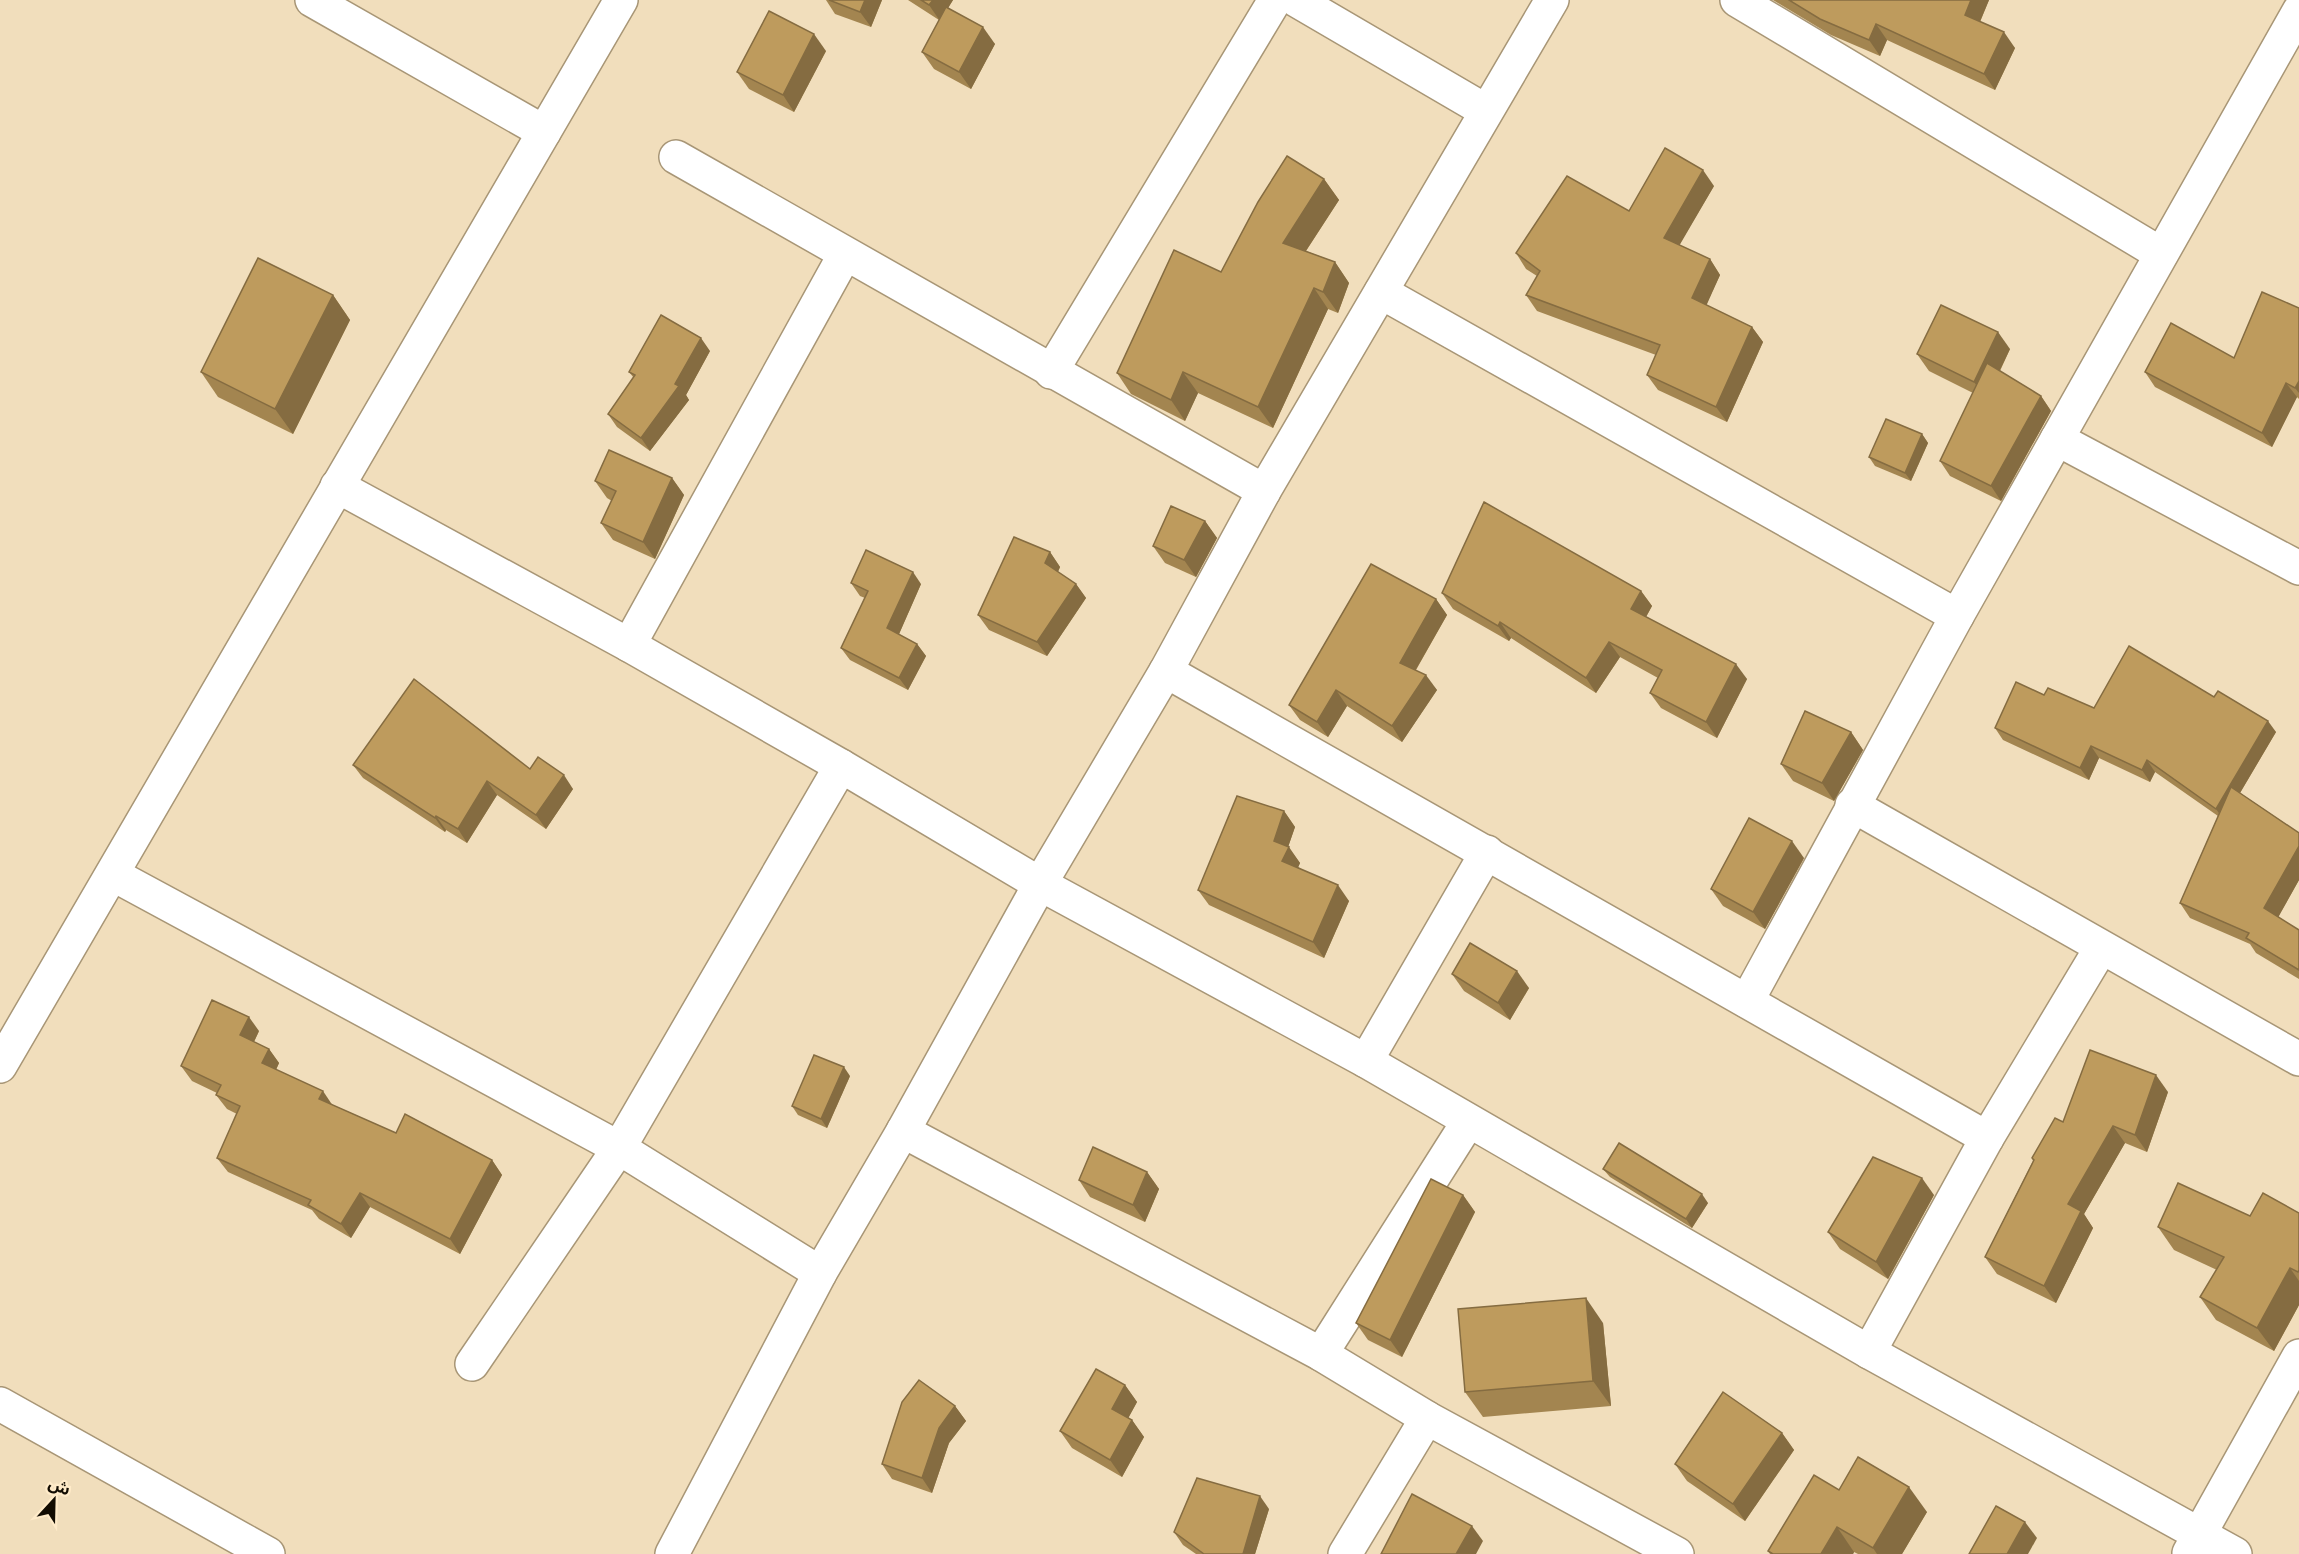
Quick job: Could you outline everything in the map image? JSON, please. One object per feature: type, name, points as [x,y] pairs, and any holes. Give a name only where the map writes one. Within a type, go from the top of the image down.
[{"type":"street","points":[[312,0],[544,132]]},
{"type":"street","points":[[0,1066],[114,875],[621,0]]},
{"type":"street","points":[[1051,372],[1275,0]]},
{"type":"street","points":[[1296,0],[1486,111]]},
{"type":"street","points":[[672,1554],[820,1273],[903,1131],[1040,884],[1166,671],[1264,491],[1552,0]]},
{"type":"street","points":[[1737,0],[2161,254]]},
{"type":"street","points":[[2291,0],[2299,5]]},
{"type":"street","points":[[1747,1001],[1957,616],[2299,11]]},
{"type":"street","points":[[676,157],[1264,491]]},
{"type":"street","points":[[628,645],[845,255]]},
{"type":"street","points":[[1381,292],[1957,616]]},
{"type":"street","points":[[2057,440],[2299,568]]},
{"type":"street","points":[[338,486],[628,645],[842,766],[1040,884],[1366,1061],[1869,1352],[2194,1544],[2235,1554]]},
{"type":"street","points":[[1166,671],[1987,1138]]},
{"type":"street","points":[[472,1364],[619,1148],[842,766]]},
{"type":"street","points":[[1852,805],[2299,1059]]},
{"type":"street","points":[[1366,1061],[1487,852]]},
{"type":"street","points":[[114,875],[619,1148],[820,1273]]},
{"type":"street","points":[[1869,1352],[1987,1138],[2101,948]]},
{"type":"street","points":[[1321,1354],[1468,1122]]},
{"type":"street","points":[[903,1131],[1321,1354],[1427,1418],[1677,1554]]},
{"type":"street","points":[[2194,1544],[2299,1356]]},
{"type":"street","points":[[0,1404],[268,1554]]},
{"type":"street","points":[[1345,1554],[1427,1418]]},
{"type":"building","points":[[829,0],[865,0],[860,12]]},
{"type":"building","points":[[921,0],[933,0],[929,5]]},
{"type":"building","points":[[1789,0],[1971,0],[1965,15],[2004,32],[1984,74],[1876,24],[1869,40],[1820,19]]},
{"type":"building","points":[[946,7],[983,27],[959,72],[922,52]]},
{"type":"building","points":[[769,11],[814,34],[783,95],[737,72]]},
{"type":"building","points":[[1665,148],[1703,170],[1664,238],[1710,259],[1692,298],[1752,327],[1716,407],[1647,375],[1660,345],[1526,295],[1540,271],[1516,253],[1567,176],[1629,211]]},
{"type":"building","points":[[1287,156],[1324,179],[1283,243],[1335,262],[1323,292],[1314,288],[1258,407],[1183,372],[1171,400],[1117,373],[1174,250],[1221,272],[1258,202]]},
{"type":"building","points":[[258,258],[333,295],[275,409],[201,372]]},
{"type":"building","points":[[2262,292],[2299,308],[2299,381],[2295,388],[2286,383],[2262,433],[2145,372],[2171,323],[2234,358]]},
{"type":"building","points":[[1941,305],[1998,332],[1974,382],[1917,354]]},
{"type":"building","points":[[661,315],[701,338],[675,384],[679,386],[641,438],[608,414],[635,375],[629,372]]},
{"type":"building","points":[[1987,363],[2041,396],[1991,486],[1940,461]]},
{"type":"building","points":[[1886,419],[1922,434],[1905,473],[1869,457]]},
{"type":"building","points":[[609,450],[672,478],[643,542],[601,523],[616,491],[595,481]]},
{"type":"building","points":[[1484,502],[1641,591],[1631,609],[1736,664],[1706,722],[1650,693],[1662,670],[1609,642],[1586,678],[1500,622],[1498,626],[1442,593]]},
{"type":"building","points":[[1171,506],[1205,521],[1184,560],[1153,546]]},
{"type":"building","points":[[1014,537],[1050,552],[1045,563],[1076,584],[1037,642],[978,615]]},
{"type":"building","points":[[866,550],[913,572],[887,628],[917,644],[899,678],[841,648],[868,591],[851,583]]},
{"type":"building","points":[[1371,564],[1436,599],[1400,663],[1426,675],[1392,726],[1336,690],[1317,722],[1289,705]]},
{"type":"building","points":[[2129,646],[2214,697],[2218,691],[2268,721],[2216,809],[2147,760],[2142,770],[2091,746],[2080,768],[1995,728],[2016,682],[2044,695],[2048,688],[2094,708]]},
{"type":"building","points":[[414,679],[530,769],[538,757],[564,775],[536,815],[487,781],[458,829],[436,816],[435,818],[353,765]]},
{"type":"building","points":[[1805,711],[1851,732],[1822,783],[1781,764]]},
{"type":"building","points":[[2231,787],[2299,833],[2299,846],[2264,908],[2299,930],[2299,970],[2246,938],[2249,933],[2180,903]]},
{"type":"building","points":[[1237,796],[1284,811],[1274,841],[1289,847],[1282,861],[1338,885],[1313,942],[1198,890]]},
{"type":"building","points":[[1749,818],[1792,841],[1753,912],[1711,889]]},
{"type":"building","points":[[1470,943],[1517,971],[1498,1003],[1452,974]]},
{"type":"building","points":[[212,1000],[249,1017],[240,1035],[269,1049],[262,1063],[323,1091],[319,1099],[396,1133],[405,1114],[492,1160],[450,1239],[360,1193],[341,1224],[308,1205],[311,1200],[217,1158],[240,1106],[216,1095],[221,1085],[181,1066]]},
{"type":"building","points":[[2090,1050],[2156,1075],[2135,1135],[2113,1126],[2068,1204],[2081,1211],[2044,1286],[1985,1257],[2034,1160],[2032,1158],[2055,1118],[2063,1122]]},
{"type":"building","points":[[814,1055],[844,1067],[821,1119],[792,1106]]},
{"type":"building","points":[[1619,1143],[1702,1194],[1686,1219],[1603,1169]]},
{"type":"building","points":[[1093,1147],[1147,1172],[1133,1205],[1079,1180]]},
{"type":"building","points":[[1873,1157],[1922,1178],[1876,1262],[1828,1232]]},
{"type":"building","points":[[1431,1179],[1463,1195],[1390,1340],[1356,1323]]},
{"type":"building","points":[[2178,1183],[2250,1216],[2263,1193],[2299,1213],[2299,1270],[2298,1272],[2290,1268],[2257,1328],[2200,1297],[2224,1257],[2158,1227]]},
{"type":"building","points":[[1586,1298],[1593,1381],[1465,1392],[1458,1309]]},
{"type":"building","points":[[1096,1369],[1125,1385],[1112,1409],[1132,1420],[1110,1460],[1060,1431]]},
{"type":"building","points":[[919,1380],[955,1406],[939,1428],[922,1478],[882,1464],[902,1402]]},
{"type":"building","points":[[1723,1392],[1782,1433],[1733,1504],[1675,1464]]},
{"type":"building","points":[[1858,1457],[1909,1487],[1873,1548],[1837,1527],[1821,1554],[1773,1554],[1768,1551],[1814,1475],[1839,1490]]},
{"type":"building","points":[[1197,1478],[1260,1496],[1243,1554],[1204,1554],[1174,1532]]},
{"type":"building","points":[[1412,1494],[1472,1526],[1456,1554],[1381,1554]]},
{"type":"building","points":[[1996,1506],[2025,1522],[2007,1554],[1969,1554]]}]
